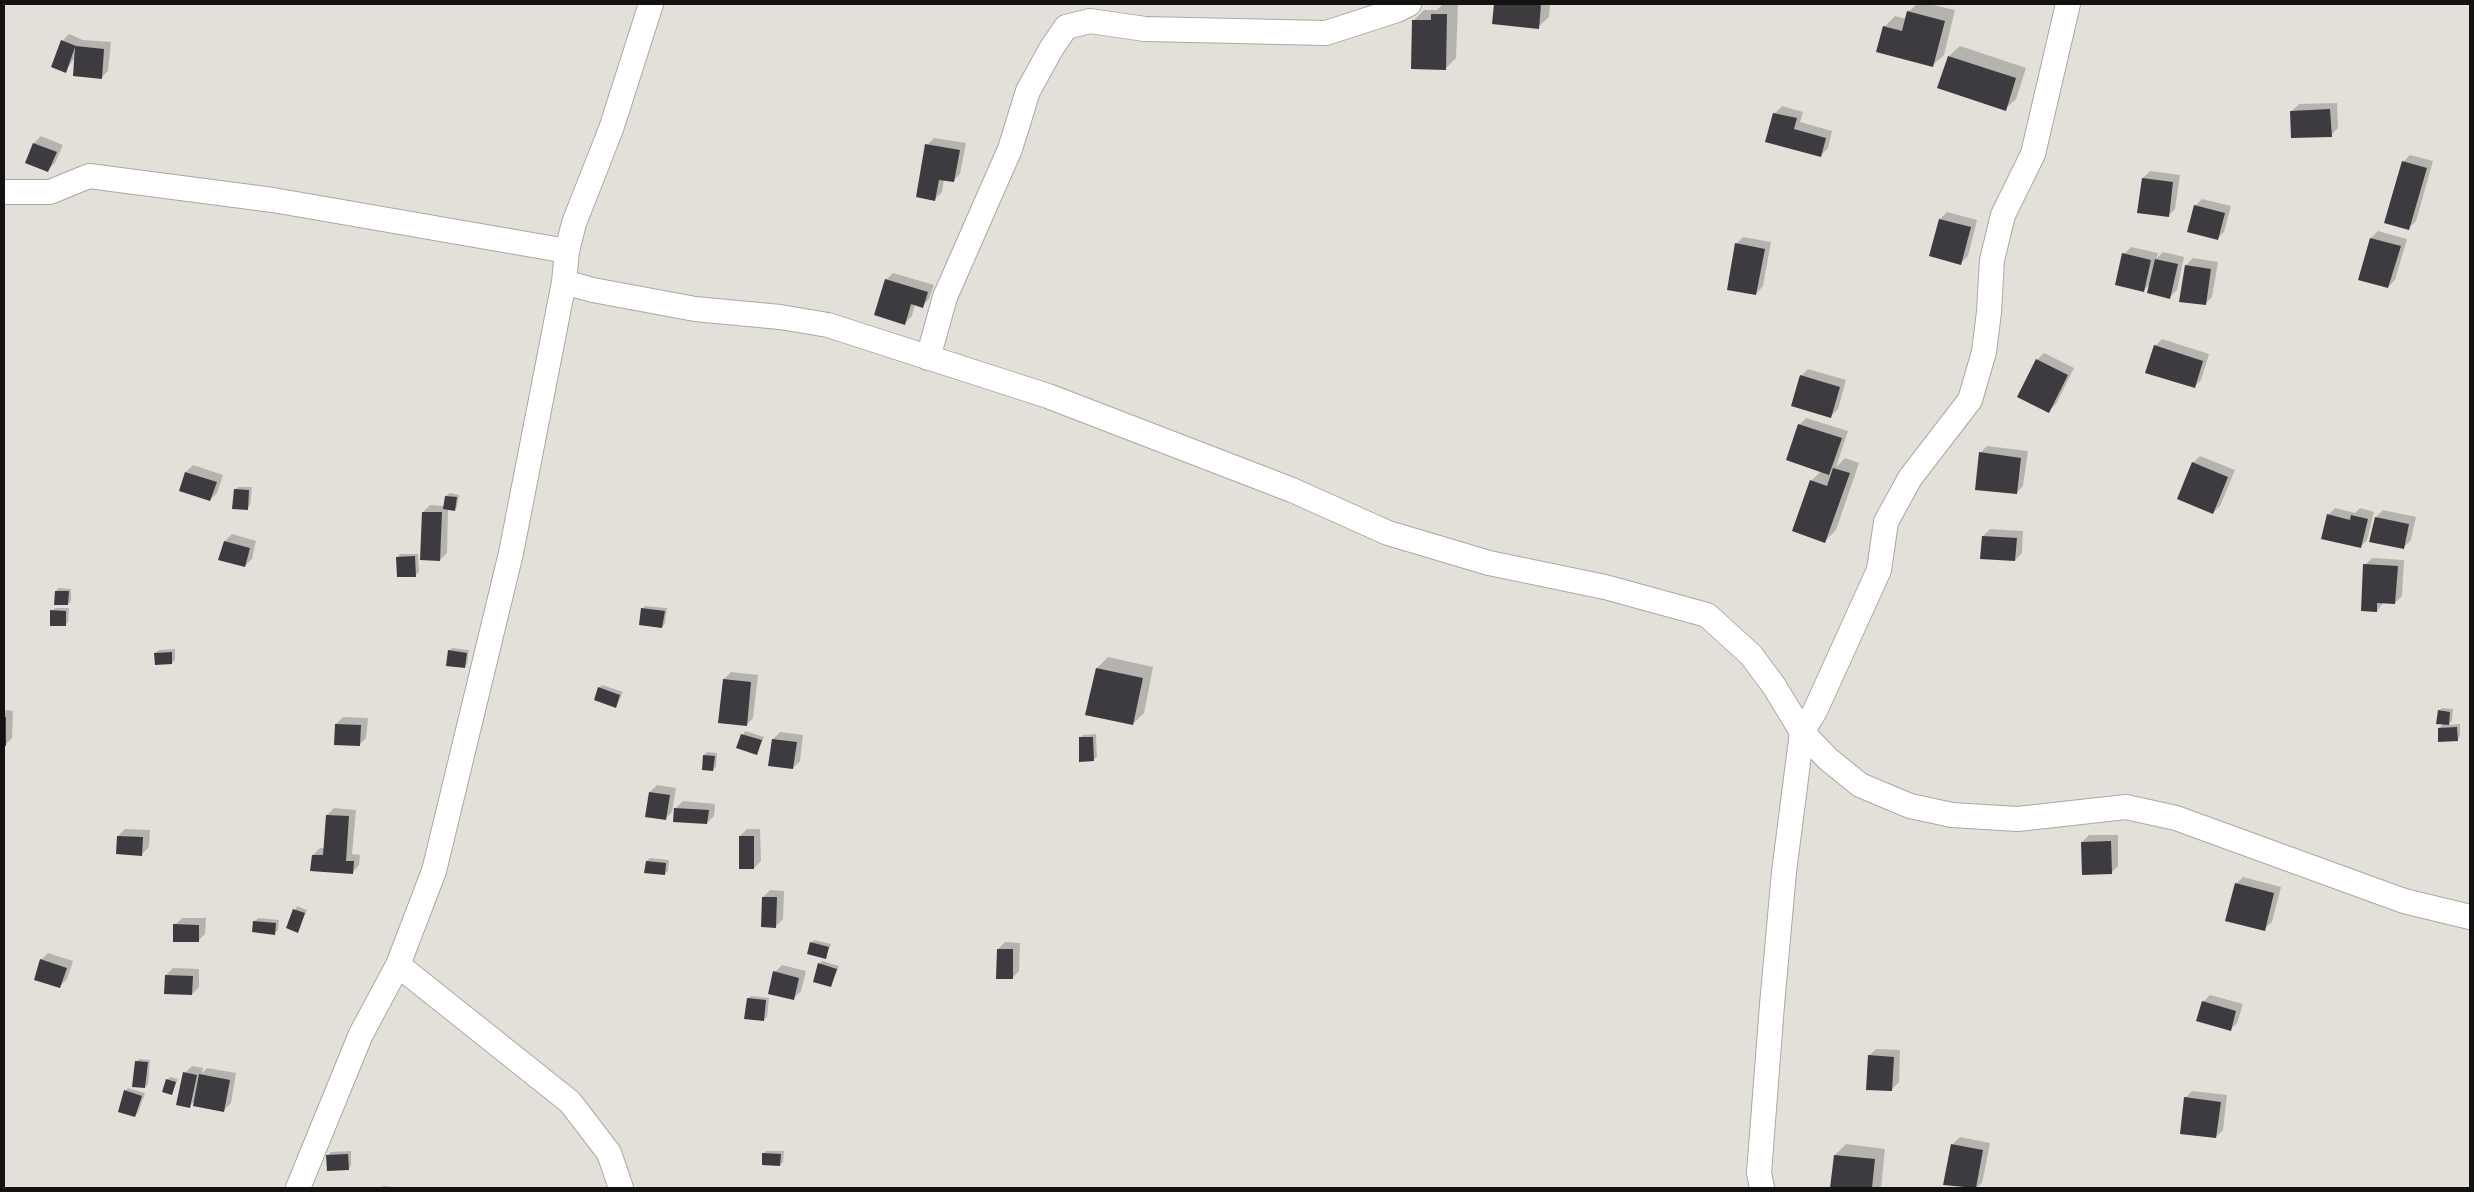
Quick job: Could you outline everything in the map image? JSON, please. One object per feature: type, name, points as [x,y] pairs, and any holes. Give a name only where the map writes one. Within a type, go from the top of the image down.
[{"type":"street","points":[[298,1188],[362,1034],[398,965],[436,861],[511,552],[564,282],[567,251],[574,223],[611,129],[651,4]]},
{"type":"street","points":[[928,358],[945,297],[1010,149],[1028,91],[1051,49],[1066,27],[1090,21],[1145,29],[1326,33],[1397,10],[1409,4]]},
{"type":"street","points":[[1762,1188],[1759,1173],[1772,996],[1784,872],[1802,732],[1815,711],[1879,570],[1886,522],[1910,478],[1970,400],[1984,352],[1992,260],[2003,215],[2033,154],[2068,4]]},
{"type":"street","points":[[4,192],[50,192],[89,176],[273,200],[567,251]]},
{"type":"street","points":[[564,282],[593,290],[695,310],[780,317],[828,325],[1048,396],[1292,490],[1388,533],[1489,564],[1605,587],[1707,614],[1751,655],[1774,686],[1802,732],[1828,759],[1860,785],[1910,806],[1952,815],[2018,819],[2126,806],[2176,818],[2404,901],[2470,917]]},
{"type":"street","points":[[398,965],[570,1102],[609,1153],[622,1188]]},
{"type":"building","points":[[1494,4],[1541,4],[1539,29],[1492,24]]},
{"type":"building","points":[[1907,11],[1945,21],[1933,67],[1876,52],[1883,26],[1902,31]]},
{"type":"building","points":[[1431,14],[1447,14],[1446,70],[1411,69],[1412,20],[1431,20]]},
{"type":"building","points":[[61,40],[76,46],[104,49],[102,79],[73,76],[75,47],[66,73],[51,67]]},
{"type":"building","points":[[1948,56],[2016,78],[2006,111],[1937,88]]},
{"type":"building","points":[[2330,109],[2332,137],[2291,138],[2290,111]]},
{"type":"building","points":[[1773,113],[1797,118],[1794,129],[1826,138],[1821,157],[1765,142]]},
{"type":"building","points":[[33,143],[57,152],[48,172],[25,163]]},
{"type":"building","points":[[925,144],[960,150],[954,182],[939,180],[935,201],[916,197]]},
{"type":"building","points":[[2402,161],[2427,168],[2409,230],[2384,223]]},
{"type":"building","points":[[2142,178],[2173,182],[2169,217],[2137,213]]},
{"type":"building","points":[[2194,205],[2225,213],[2218,240],[2187,232]]},
{"type":"building","points":[[1939,219],[1971,227],[1961,265],[1929,256]]},
{"type":"building","points":[[2370,238],[2401,246],[2388,288],[2358,280]]},
{"type":"building","points":[[1735,243],[1765,249],[1756,295],[1727,290]]},
{"type":"building","points":[[2122,253],[2151,260],[2144,292],[2115,285]]},
{"type":"building","points":[[2155,259],[2178,264],[2170,299],[2147,293]]},
{"type":"building","points":[[2185,265],[2211,269],[2206,305],[2179,302]]},
{"type":"building","points":[[885,279],[928,292],[923,308],[911,304],[905,325],[874,315]]},
{"type":"building","points":[[2154,345],[2203,361],[2195,388],[2145,373]]},
{"type":"building","points":[[2036,359],[2068,375],[2049,413],[2017,397]]},
{"type":"building","points":[[1800,375],[1840,387],[1831,418],[1791,406]]},
{"type":"building","points":[[1798,424],[1842,438],[1829,475],[1786,460]]},
{"type":"building","points":[[1979,452],[2021,458],[2017,494],[1975,490]]},
{"type":"building","points":[[2192,462],[2228,477],[2213,514],[2177,499]]},
{"type":"building","points":[[1833,468],[1850,473],[1825,543],[1792,531],[1810,480],[1827,486]]},
{"type":"building","points":[[185,472],[217,482],[210,501],[179,491]]},
{"type":"building","points":[[234,489],[249,490],[248,510],[232,509]]},
{"type":"building","points":[[445,496],[457,497],[455,511],[443,509]]},
{"type":"building","points":[[422,512],[442,512],[440,561],[420,560]]},
{"type":"building","points":[[2327,514],[2350,520],[2351,515],[2368,519],[2361,548],[2321,539]]},
{"type":"building","points":[[2375,517],[2409,524],[2404,549],[2369,542]]},
{"type":"building","points":[[1982,536],[2017,538],[2015,561],[1980,559]]},
{"type":"building","points":[[224,541],[250,548],[245,567],[218,560]]},
{"type":"building","points":[[415,556],[416,577],[397,577],[396,557]]},
{"type":"building","points":[[2363,564],[2398,566],[2395,604],[2377,603],[2377,612],[2361,611]]},
{"type":"building","points":[[55,591],[69,591],[68,605],[54,605]]},
{"type":"building","points":[[641,608],[665,611],[662,628],[639,625]]},
{"type":"building","points":[[50,610],[66,611],[66,626],[50,626]]},
{"type":"building","points":[[448,650],[467,653],[465,668],[446,666]]},
{"type":"building","points":[[172,652],[172,664],[155,665],[154,653]]},
{"type":"building","points":[[1096,668],[1143,678],[1133,725],[1085,715]]},
{"type":"building","points":[[723,679],[751,682],[747,726],[718,723]]},
{"type":"building","points":[[598,687],[620,695],[616,708],[594,700]]},
{"type":"building","points":[[2438,710],[2450,712],[2449,725],[2436,724]]},
{"type":"building","points":[[4,717],[6,717],[6,746],[4,746]]},
{"type":"building","points":[[335,724],[361,725],[360,746],[334,745]]},
{"type":"building","points":[[2457,727],[2458,741],[2438,742],[2438,728]]},
{"type":"building","points":[[741,734],[762,740],[757,755],[736,748]]},
{"type":"building","points":[[1079,737],[1093,737],[1094,761],[1079,762]]},
{"type":"building","points":[[772,739],[797,742],[793,769],[768,766]]},
{"type":"building","points":[[703,755],[715,756],[713,771],[702,770]]},
{"type":"building","points":[[649,792],[670,795],[666,820],[645,817]]},
{"type":"building","points":[[674,808],[709,810],[707,824],[673,822]]},
{"type":"building","points":[[326,815],[349,816],[346,861],[354,861],[353,874],[310,871],[312,855],[323,855]]},
{"type":"building","points":[[117,836],[143,837],[142,856],[116,854]]},
{"type":"building","points":[[739,836],[754,836],[754,869],[739,869]]},
{"type":"building","points":[[2111,841],[2112,874],[2082,875],[2081,842]]},
{"type":"building","points":[[646,861],[666,863],[665,875],[644,873]]},
{"type":"building","points":[[2235,883],[2274,893],[2265,931],[2225,921]]},
{"type":"building","points":[[762,897],[777,897],[776,928],[761,927]]},
{"type":"building","points":[[293,909],[305,913],[298,933],[286,928]]},
{"type":"building","points":[[253,921],[276,923],[275,935],[252,932]]},
{"type":"building","points":[[173,924],[199,925],[199,942],[173,942]]},
{"type":"building","points":[[810,942],[829,947],[826,959],[807,954]]},
{"type":"building","points":[[997,949],[1013,949],[1013,979],[996,979]]},
{"type":"building","points":[[40,959],[67,968],[60,988],[34,980]]},
{"type":"building","points":[[818,963],[837,969],[831,987],[813,982]]},
{"type":"building","points":[[773,971],[799,978],[794,1000],[768,994]]},
{"type":"building","points":[[165,975],[193,976],[192,995],[164,994]]},
{"type":"building","points":[[747,998],[766,1000],[764,1021],[744,1019]]},
{"type":"building","points":[[2202,1001],[2236,1011],[2231,1031],[2196,1021]]},
{"type":"building","points":[[1868,1055],[1894,1057],[1892,1091],[1866,1090]]},
{"type":"building","points":[[135,1061],[148,1062],[145,1088],[132,1087]]},
{"type":"building","points":[[183,1072],[197,1075],[190,1108],[176,1105]]},
{"type":"building","points":[[199,1074],[230,1080],[224,1112],[193,1106]]},
{"type":"building","points":[[166,1079],[176,1082],[172,1095],[162,1092]]},
{"type":"building","points":[[124,1090],[142,1096],[135,1117],[118,1112]]},
{"type":"building","points":[[2184,1097],[2221,1102],[2216,1138],[2180,1134]]},
{"type":"building","points":[[1951,1144],[1983,1150],[1976,1188],[1943,1185]]},
{"type":"building","points":[[762,1153],[781,1154],[780,1166],[762,1165]]},
{"type":"building","points":[[348,1154],[349,1170],[327,1171],[326,1155]]},
{"type":"building","points":[[1834,1155],[1875,1159],[1872,1188],[1830,1188]]}]
